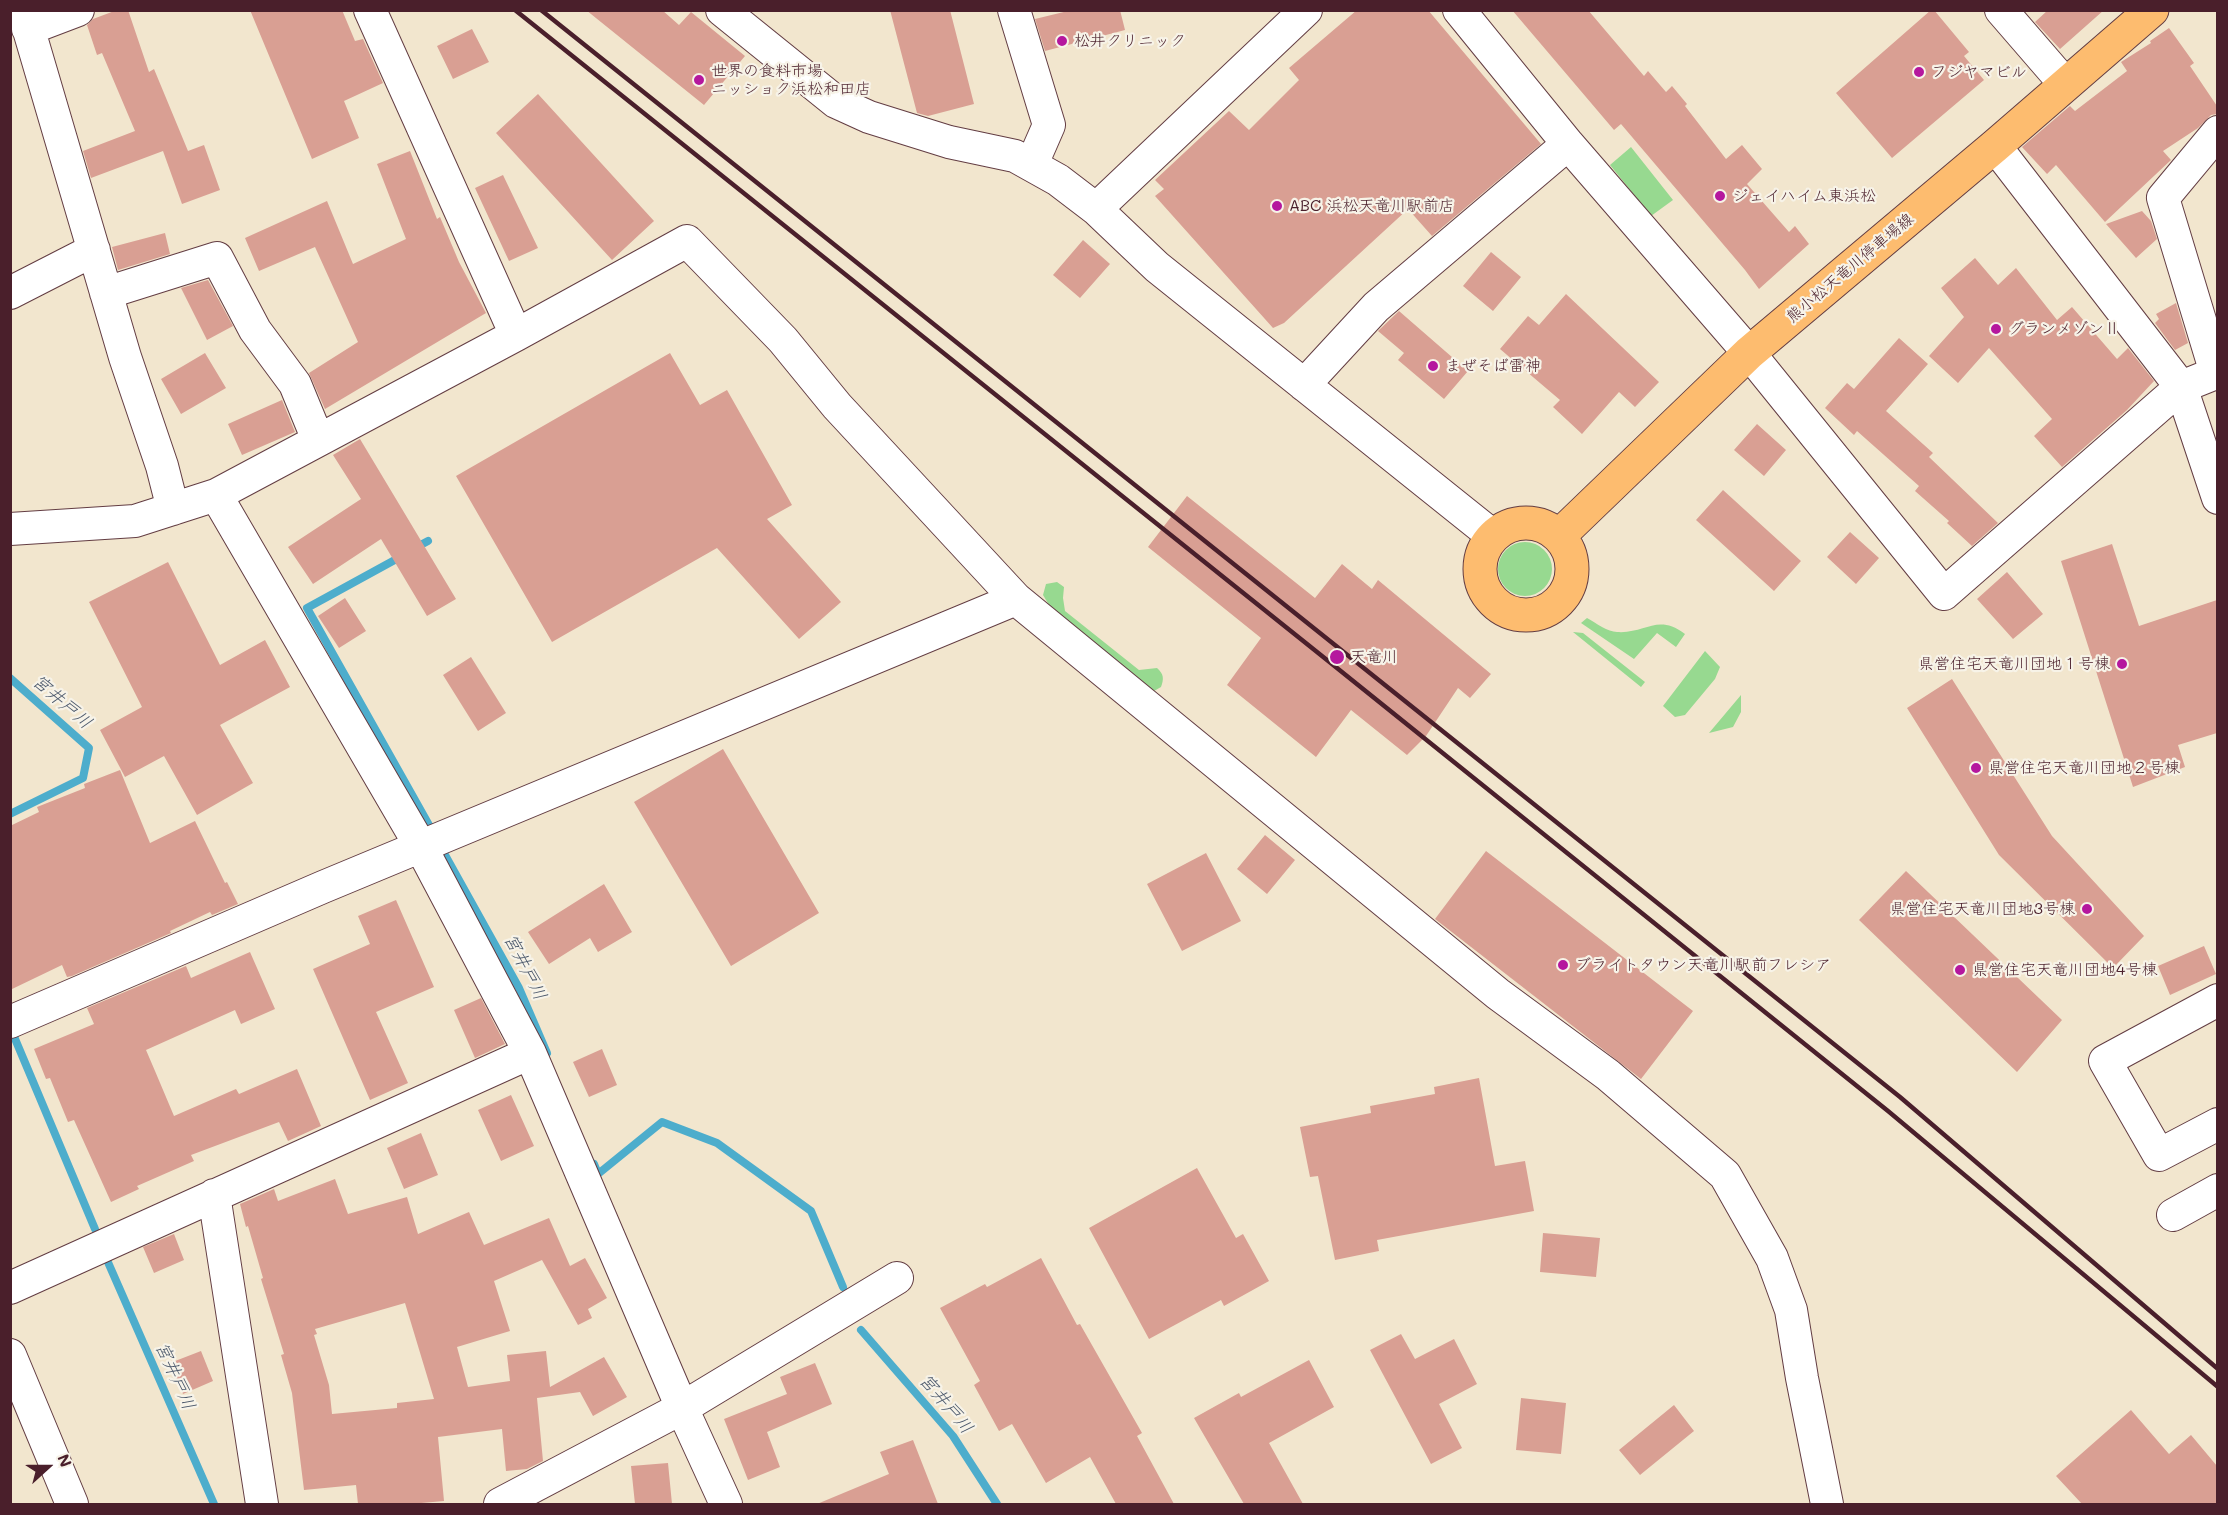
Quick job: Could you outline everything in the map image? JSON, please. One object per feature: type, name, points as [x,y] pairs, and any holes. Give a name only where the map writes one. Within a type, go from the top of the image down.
[{"type":"main road","name":"熊小松天竜川停車場線","points":[[1559,536],[1749,353],[1995,146],[2152,10]]},
{"type":"main road","points":[[1519,523],[1534,523],[1548,528],[1559,536],[1568,548],[1572,562],[1572,577],[1568,591],[1559,603],[1547,611],[1518,616],[1504,611],[1493,602],[1484,591],[1480,576],[1480,562],[1484,548],[1493,536],[1504,527],[1519,523]]},
{"type":"street","points":[[78,10],[26,20],[106,293],[162,466],[173,509]]},
{"type":"street","points":[[370,10],[516,335]]},
{"type":"street","points":[[722,10],[836,102],[869,117],[903,128],[949,142],[1015,156],[1032,164],[1096,209],[1157,267],[1493,536]]},
{"type":"street","points":[[1014,10],[1049,125],[1032,164]]},
{"type":"street","points":[[1096,209],[1306,10]]},
{"type":"street","points":[[1459,10],[1568,144],[1749,353],[1944,594],[2181,387],[2216,373],[2163,198],[2217,132]]},
{"type":"street","points":[[2001,10],[2065,84]]},
{"type":"street","points":[[1304,385],[1376,307],[1568,144]]},
{"type":"street","points":[[1995,146],[2181,387],[2217,498]]},
{"type":"street","points":[[10,529],[135,521],[216,495],[687,241],[783,340],[837,406],[1016,598],[1498,994],[1608,1075],[1725,1175],[1772,1258],[1791,1310],[1827,1504]]},
{"type":"street","points":[[10,293],[94,250]]},
{"type":"street","points":[[106,293],[217,258],[255,330],[295,384],[318,440]]},
{"type":"street","points":[[216,495],[430,843],[530,1053],[682,1408],[726,1504]]},
{"type":"street","points":[[10,1022],[312,892],[1016,598]]},
{"type":"street","points":[[2217,1000],[2105,1061],[2159,1155],[2217,1124]]},
{"type":"street","points":[[10,1288],[530,1053]]},
{"type":"street","points":[[2173,1215],[2217,1190]]},
{"type":"street","points":[[214,1195],[262,1504]]},
{"type":"street","points":[[500,1504],[682,1408],[897,1278]]},
{"type":"street","points":[[10,1355],[72,1504]]},
{"type":"green space","points":[[1631,147],[1673,200],[1651,216],[1610,165]]},
{"type":"green space","points":[[1520,542],[1530,542],[1540,546],[1548,554],[1552,569],[1548,584],[1540,592],[1530,596],[1520,596],[1510,592],[1502,584],[1498,574],[1498,564],[1502,554],[1510,546]]},
{"type":"green space","points":[[1057,582],[1064,587],[1065,611],[1139,670],[1157,668],[1163,677],[1161,687],[1154,691],[1144,687],[1049,605],[1043,595],[1046,584]]},
{"type":"green space","points":[[1587,618],[1613,632],[1667,625],[1685,634],[1676,647],[1657,633],[1634,659],[1581,623]]},
{"type":"green space","points":[[1573,632],[1583,633],[1645,682],[1641,687]]},
{"type":"green space","points":[[1705,651],[1720,667],[1715,679],[1685,715],[1675,717],[1663,706]]},
{"type":"green space","points":[[1741,695],[1741,712],[1733,727],[1709,733]]},
{"type":"building","points":[[117,10],[128,10],[149,72],[154,69],[188,151],[204,145],[220,190],[182,204],[163,151],[91,178],[83,151],[135,131],[102,53],[97,55],[87,25],[93,19]]},
{"type":"building","points":[[250,10],[342,10],[355,41],[363,39],[383,83],[344,101],[359,138],[312,159]]},
{"type":"building","name":"世界の食料市場 ニッショク浜松和田店","points":[[586,10],[662,10],[679,25],[691,12],[745,56],[704,105]]},
{"type":"building","points":[[890,10],[950,10],[974,104],[928,116],[917,113]]},
{"type":"building","name":"松井クリニック","points":[[1072,10],[1120,10],[1125,30],[1045,51],[1035,19]]},
{"type":"building","points":[[1357,10],[1428,10],[1541,144],[1432,236],[1408,209],[1284,323],[1273,328],[1155,196],[1164,189],[1155,180],[1229,111],[1249,130],[1299,80],[1289,68]]},
{"type":"building","points":[[1512,10],[1588,10],[1644,76],[1648,71],[1666,92],[1672,86],[1726,159],[1742,145],[1762,169],[1747,184],[1789,232],[1795,226],[1809,244],[1759,289],[1621,124],[1614,130]]},
{"type":"building","name":"フジヤマビル","points":[[1931,10],[1934,10],[1969,52],[1964,56],[1984,80],[1892,158],[1836,93]]},
{"type":"building","points":[[2048,10],[2104,10],[2060,49],[2035,22]]},
{"type":"building","points":[[2169,28],[2194,63],[2190,66],[2217,106],[2217,114],[2211,115],[2198,128],[2163,151],[2171,160],[2105,222],[2056,165],[2047,174],[2022,147],[2070,106],[2075,111],[2127,71],[2121,62],[2151,43],[2150,41]]},
{"type":"building","points":[[472,29],[489,62],[453,79],[437,46]]},
{"type":"building","points":[[538,94],[654,221],[612,260],[496,133]]},
{"type":"building","points":[[410,151],[437,219],[440,217],[459,262],[486,313],[325,409],[309,373],[358,342],[315,247],[259,271],[245,238],[327,201],[353,264],[406,239],[377,164]]},
{"type":"building","points":[[503,175],[538,248],[509,261],[475,188]]},
{"type":"building","points":[[2142,211],[2151,221],[2157,239],[2136,258],[2106,224]]},
{"type":"building","points":[[165,233],[170,254],[118,270],[112,247]]},
{"type":"building","points":[[1083,240],[1110,264],[1080,298],[1053,275]]},
{"type":"building","points":[[1491,252],[1521,277],[1493,311],[1463,286]]},
{"type":"building","points":[[1975,258],[1998,285],[2016,268],[2057,320],[2072,307],[2117,359],[2128,348],[2154,381],[2127,410],[2062,467],[2034,436],[2052,419],[1989,348],[1958,383],[1929,356],[1964,317],[1941,288]]},
{"type":"building","points":[[208,280],[233,326],[207,340],[181,288]]},
{"type":"building","points":[[1566,294],[1659,382],[1635,407],[1619,392],[1582,434],[1553,407],[1560,400],[1500,349],[1528,316],[1539,325]]},
{"type":"building","points":[[2176,303],[2188,343],[2175,350],[2155,323],[2159,319],[2156,314]]},
{"type":"building","name":"まぜそば雷神","points":[[1399,311],[1468,371],[1444,399],[1398,360],[1404,353],[1378,331]]},
{"type":"building","points":[[1899,338],[1928,364],[1886,411],[1933,453],[1929,457],[1998,523],[1972,546],[1947,523],[1949,521],[1915,491],[1919,486],[1857,431],[1854,435],[1825,408],[1847,383],[1854,389]]},
{"type":"building","points":[[205,353],[226,388],[181,414],[161,379]]},
{"type":"building","points":[[670,353],[700,405],[727,390],[792,505],[767,519],[841,602],[799,639],[717,548],[552,642],[456,476]]},
{"type":"building","points":[[282,400],[295,432],[242,455],[228,424]]},
{"type":"building","points":[[1757,424],[1786,450],[1764,476],[1734,450]]},
{"type":"building","points":[[360,439],[456,599],[427,616],[381,539],[313,584],[288,547],[361,499],[333,455]]},
{"type":"building","points":[[1723,490],[1801,561],[1774,591],[1696,520]]},
{"type":"building","points":[[1187,496],[1315,598],[1342,564],[1372,589],[1378,580],[1491,674],[1470,698],[1458,688],[1426,736],[1407,755],[1351,710],[1316,757],[1227,685],[1261,638],[1148,547]]},
{"type":"building","points":[[1850,532],[1879,558],[1856,584],[1827,557]]},
{"type":"building","name":"県営住宅天竜川団地１号棟","points":[[2112,544],[2139,626],[2217,600],[2217,733],[2178,745],[2185,767],[2133,787],[2061,561]]},
{"type":"building","points":[[168,562],[220,665],[265,640],[290,687],[220,725],[253,783],[197,815],[164,756],[125,777],[100,730],[142,707],[89,602]]},
{"type":"building","points":[[2007,572],[2043,614],[2013,639],[1977,599]]},
{"type":"building","points":[[345,598],[366,631],[339,648],[318,616]]},
{"type":"building","points":[[471,657],[506,713],[478,731],[443,675]]},
{"type":"building","points":[[1952,679],[2052,836],[2144,936],[2113,968],[1999,855],[1907,708]]},
{"type":"building","points":[[723,749],[819,913],[731,966],[634,802]]},
{"type":"building","points":[[120,770],[150,843],[195,821],[225,883],[227,882],[238,904],[212,915],[210,912],[170,931],[171,933],[72,976],[67,977],[62,965],[10,990],[10,826],[39,812],[37,807],[85,788],[84,784]]},
{"type":"building","points":[[1265,835],[1295,860],[1267,894],[1237,869]]},
{"type":"building","name":"ブライトタウン天竜川駅前フレシア","points":[[1486,851],[1693,1011],[1641,1079],[1435,919]]},
{"type":"building","points":[[1206,853],[1241,921],[1182,951],[1147,884]]},
{"type":"building","name":"県営住宅天竜川団地4号棟","points":[[1906,871],[2062,1020],[2017,1072],[1859,920]]},
{"type":"building","points":[[604,884],[632,932],[598,952],[590,938],[549,964],[528,932]]},
{"type":"building","points":[[396,900],[434,987],[376,1012],[408,1083],[370,1100],[313,969],[370,944],[358,916]]},
{"type":"building","points":[[2204,946],[2216,974],[2170,995],[2158,966]]},
{"type":"building","points":[[250,952],[275,1009],[241,1024],[235,1010],[146,1050],[174,1116],[236,1089],[239,1094],[297,1069],[321,1126],[288,1141],[279,1122],[191,1155],[194,1161],[137,1186],[139,1189],[111,1202],[74,1120],[68,1122],[50,1078],[46,1079],[34,1049],[94,1024],[87,1008],[186,966],[191,978]]},
{"type":"building","points":[[481,998],[505,1044],[475,1058],[454,1010]]},
{"type":"building","points":[[602,1049],[617,1085],[589,1097],[573,1062]]},
{"type":"building","points":[[1479,1078],[1495,1166],[1525,1161],[1534,1211],[1377,1240],[1379,1251],[1335,1260],[1318,1176],[1310,1177],[1300,1127],[1371,1113],[1370,1106],[1435,1094],[1434,1087]]},
{"type":"building","points":[[511,1095],[534,1146],[501,1161],[478,1110]]},
{"type":"building","points":[[421,1133],[438,1175],[404,1189],[387,1148]]},
{"type":"building","points":[[1197,1168],[1236,1238],[1243,1234],[1269,1281],[1224,1306],[1221,1300],[1149,1339],[1089,1228]]},
{"type":"building","points":[[335,1179],[348,1214],[407,1197],[418,1234],[469,1212],[484,1245],[549,1218],[570,1266],[585,1258],[607,1298],[588,1309],[592,1318],[578,1325],[542,1260],[494,1281],[510,1331],[457,1347],[468,1387],[510,1381],[507,1355],[546,1351],[550,1387],[604,1357],[627,1397],[593,1416],[580,1392],[537,1398],[543,1461],[527,1469],[506,1471],[502,1429],[438,1437],[444,1501],[410,1504],[358,1504],[356,1485],[304,1490],[292,1393],[281,1355],[284,1354],[240,1204],[274,1189],[278,1201]],"holes":[[[405,1303],[434,1399],[397,1403],[397,1408],[332,1414],[329,1385],[314,1335],[317,1334],[315,1329]]]},
{"type":"building","points":[[1543,1233],[1600,1238],[1596,1277],[1540,1272]]},
{"type":"building","points":[[174,1234],[184,1260],[154,1273],[143,1247]]},
{"type":"building","points":[[1041,1258],[1077,1325],[1080,1324],[1142,1433],[1137,1436],[1174,1504],[1116,1504],[1090,1457],[1046,1483],[1012,1424],[999,1431],[974,1385],[980,1381],[940,1308],[985,1284],[987,1287]]},
{"type":"building","points":[[1401,1334],[1415,1359],[1454,1339],[1477,1384],[1439,1404],[1462,1448],[1431,1464],[1370,1350]]},
{"type":"building","points":[[201,1351],[213,1381],[183,1394],[170,1363]]},
{"type":"building","points":[[1309,1360],[1334,1407],[1269,1443],[1303,1504],[1244,1504],[1194,1418],[1239,1393],[1241,1397]]},
{"type":"building","points":[[815,1363],[832,1404],[767,1432],[780,1467],[748,1480],[724,1419],[787,1394],[780,1377]]},
{"type":"building","points":[[1521,1398],[1566,1403],[1561,1454],[1516,1450]]},
{"type":"building","points":[[1674,1405],[1694,1431],[1640,1475],[1619,1450]]},
{"type":"building","points":[[2131,1410],[2169,1454],[2191,1435],[2217,1466],[2217,1504],[2082,1504],[2056,1476]]},
{"type":"building","points":[[913,1440],[938,1504],[817,1504],[889,1474],[880,1452]]},
{"type":"building","points":[[668,1463],[672,1504],[635,1504],[631,1466]]},
{"type":"waterway","name":"宮井戸川","points":[[413,549],[428,541]]},
{"type":"waterway","name":"宮井戸川","points":[[402,556],[307,608],[434,834]]},
{"type":"waterway","name":"宮井戸川","points":[[10,678],[89,748],[83,778],[10,814]]},
{"type":"waterway","name":"宮井戸川","points":[[440,846],[519,988],[547,1053]]},
{"type":"waterway","name":"宮井戸川","points":[[13,1034],[95,1229]]},
{"type":"waterway","name":"宮井戸川","points":[[594,1164],[598,1174],[662,1122],[717,1143],[811,1211],[843,1287]]},
{"type":"waterway","name":"宮井戸川","points":[[107,1260],[214,1504]]},
{"type":"waterway","name":"宮井戸川","points":[[861,1330],[953,1436],[997,1504]]},
{"type":"railway","points":[[515,10],[1888,1111],[2218,1387]]},
{"type":"railway","points":[[541,10],[1900,1097],[2218,1369]]},
{"type":"place","name":"松井クリニック","points":[[1062,41]]},
{"type":"place","name":"フジヤマビル","points":[[1919,72]]},
{"type":"place","name":"世界の食料市場 ニッショク浜松和田店","points":[[699,80]]},
{"type":"place","name":"ジェイハイム東浜松","points":[[1720,196]]},
{"type":"place","name":"ABC 浜松天竜川駅前店","points":[[1277,206]]},
{"type":"place","name":"グランメゾンⅡ","points":[[1996,329]]},
{"type":"place","name":"まぜそば雷神","points":[[1433,366]]},
{"type":"place","name":"天竜川","points":[[1337,657]]},
{"type":"place","name":"県営住宅天竜川団地１号棟","points":[[2122,664]]},
{"type":"place","name":"県営住宅天竜川団地２号棟","points":[[1976,768]]},
{"type":"place","name":"県営住宅天竜川団地3号棟","points":[[2087,909]]},
{"type":"place","name":"ブライトタウン天竜川駅前フレシア","points":[[1563,965]]},
{"type":"place","name":"県営住宅天竜川団地4号棟","points":[[1960,970]]}]
